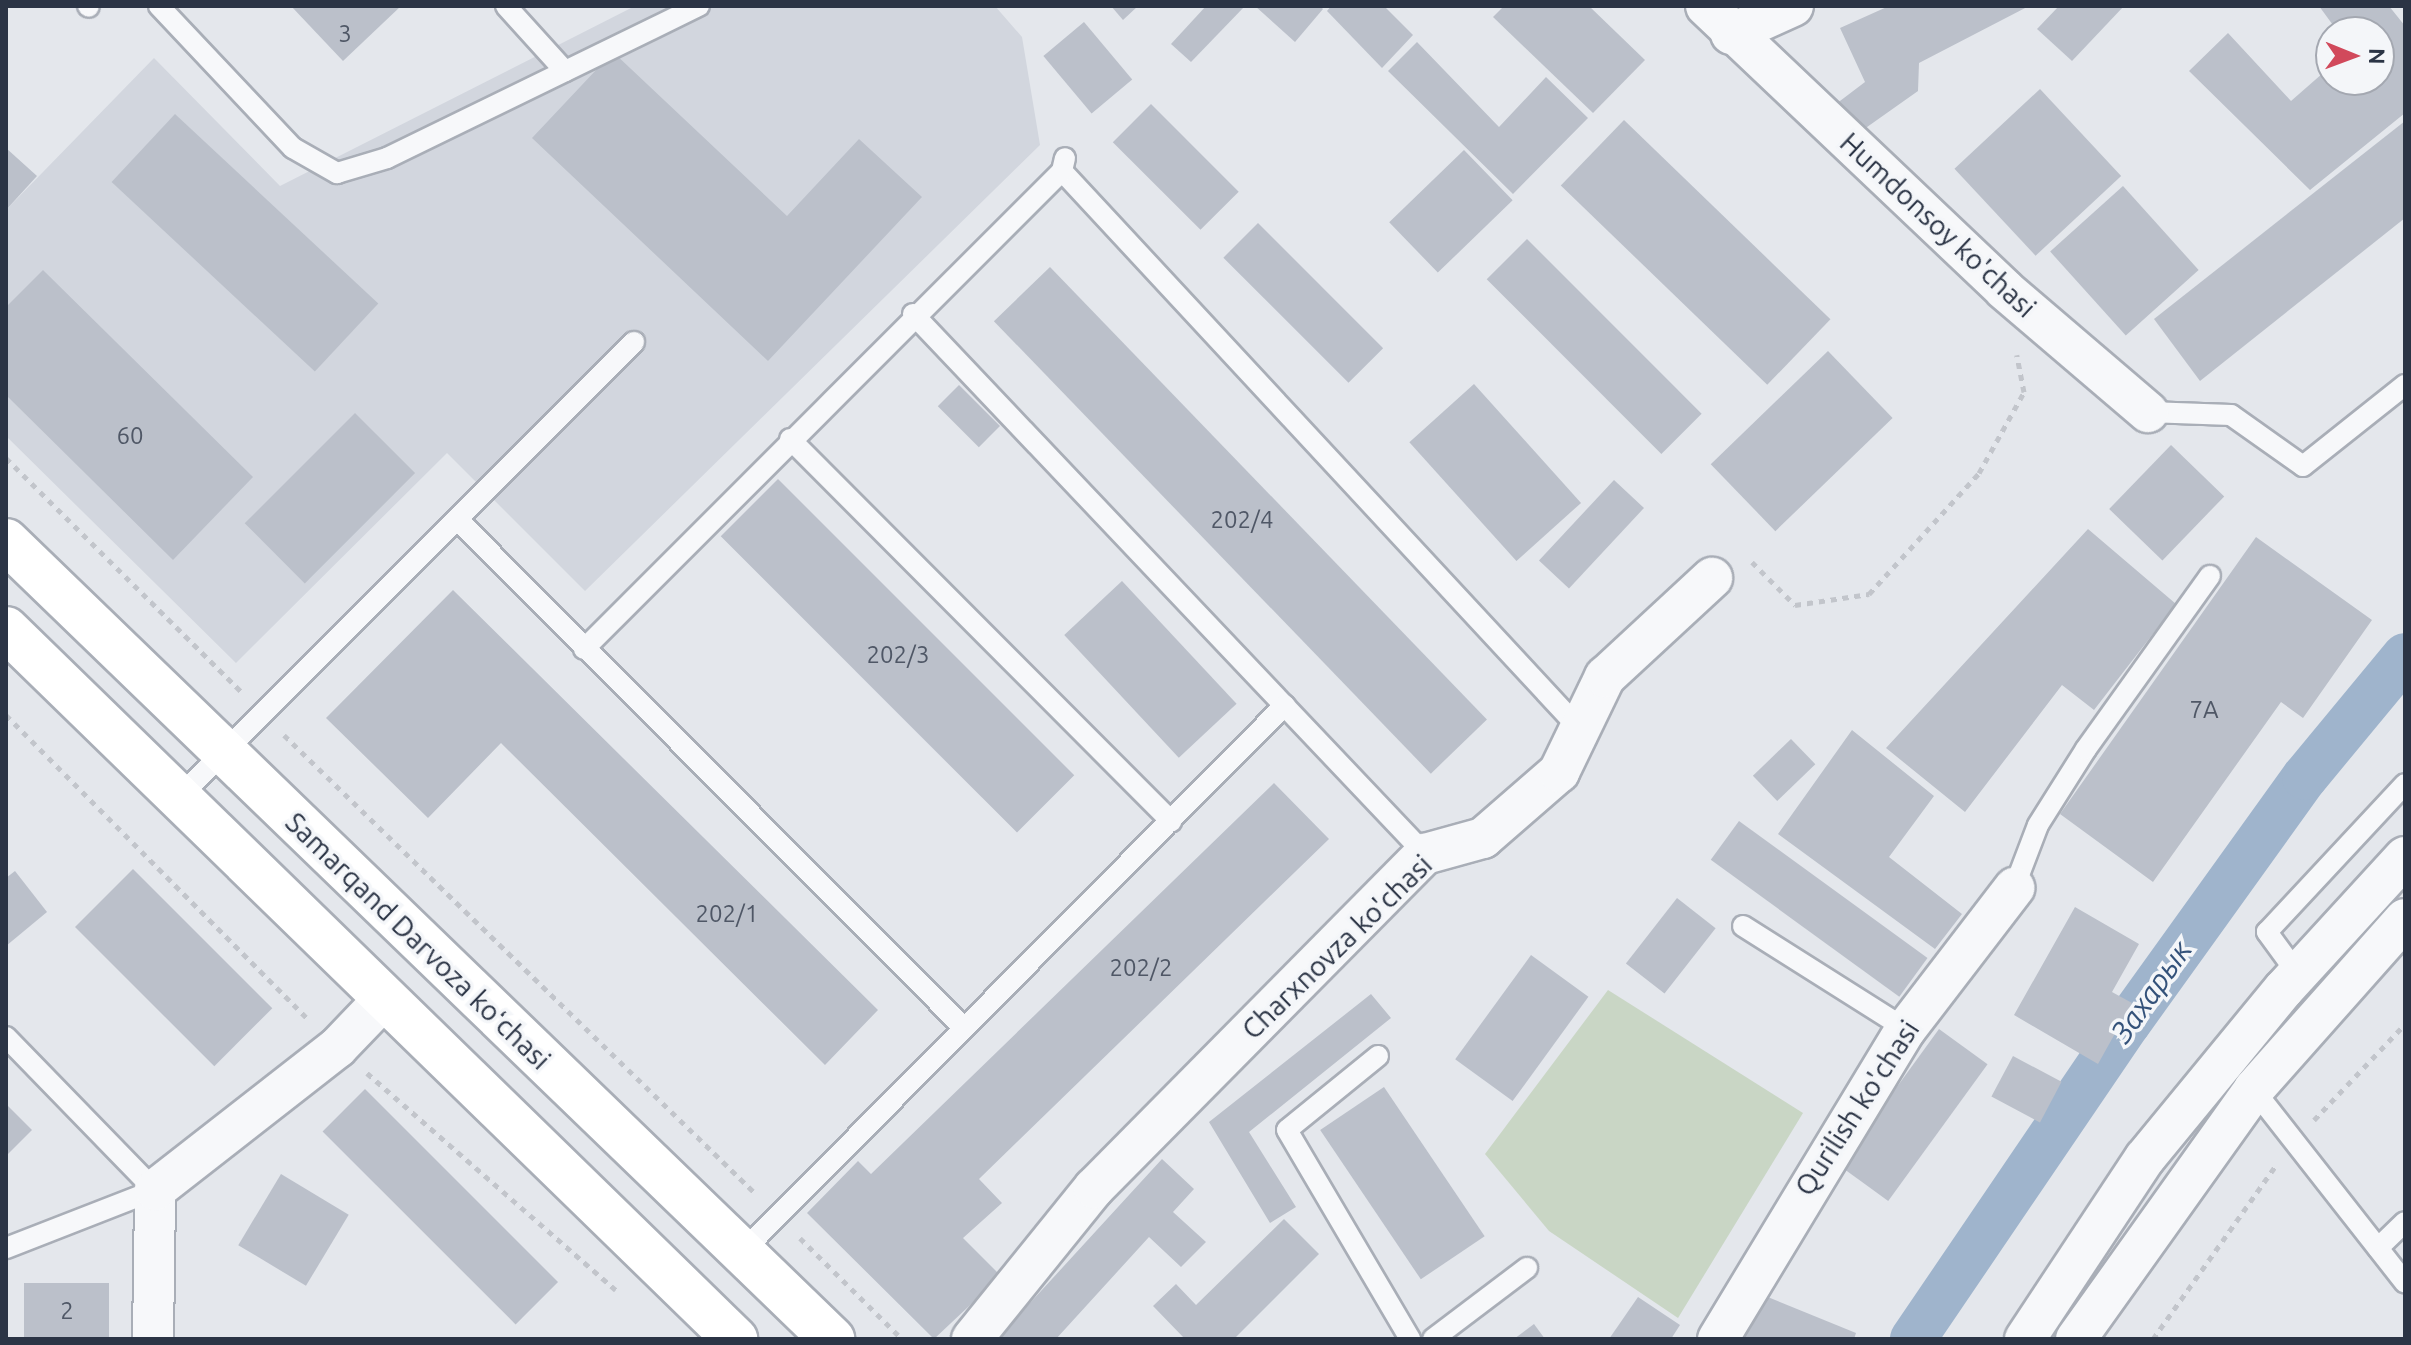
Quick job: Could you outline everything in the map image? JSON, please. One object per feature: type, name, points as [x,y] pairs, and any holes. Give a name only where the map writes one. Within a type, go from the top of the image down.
[{"type":"main road","name":"Samarqand Darvoza koʻchasi","points":[[6,541],[225,756],[832,1339]]},
{"type":"main road","points":[[6,629],[383,1000],[735,1339]]},
{"type":"street","name":"Humdonsoy ko'chasi","points":[[1719,20],[1793,6]]},
{"type":"street","name":"Humdonsoy ko'chasi","points":[[1719,20],[2005,290],[2148,412]]},
{"type":"street","name":"Charxnovza ko'chasi","points":[[972,1339],[1094,1188],[1425,854],[1483,838],[1559,772],[1605,677],[1712,578]]},
{"type":"street","points":[[2025,1339],[2145,1158],[2297,973],[2405,857]]},
{"type":"street","name":"Qurilish ko'chasi","points":[[1718,1339],[1906,1029],[2014,888]]},
{"type":"street","points":[[2076,1339],[2254,1089],[2405,919]]},
{"type":"street","points":[[153,1339],[155,1190],[337,1048],[383,1000]]},
{"type":"lane","points":[[159,6],[293,148],[337,173],[387,158],[699,6]]},
{"type":"lane","points":[[506,6],[565,71]]},
{"type":"lane","points":[[584,649],[1064,165],[1581,730]]},
{"type":"lane","points":[[913,314],[1425,854]]},
{"type":"lane","points":[[178,798],[266,717],[634,342]]},
{"type":"lane","points":[[2148,412],[2231,415],[2303,466],[2405,385]]},
{"type":"lane","points":[[790,439],[1171,821]]},
{"type":"lane","points":[[459,521],[962,1026]]},
{"type":"lane","points":[[2014,888],[2038,825],[2086,749],[2210,576]]},
{"type":"lane","points":[[741,1253],[962,1026],[1285,705]]},
{"type":"lane","points":[[2297,973],[2267,932],[2405,784]]},
{"type":"lane","points":[[1743,926],[1906,1029]]},
{"type":"lane","points":[[6,1037],[155,1190],[6,1248]]},
{"type":"lane","points":[[1378,1056],[1287,1130],[1410,1339]]},
{"type":"lane","points":[[2223,1060],[2254,1089],[2405,1283]]},
{"type":"lane","points":[[2378,1248],[2405,1222]]},
{"type":"lane","points":[[1433,1339],[1527,1268]]},
{"type":"path","points":[[1740,549],[1795,605],[1869,594],[1979,473],[2024,392],[2005,290]]},
{"type":"path","points":[[6,458],[902,1339]]},
{"type":"path","points":[[2153,1339],[2295,1140],[2405,1024]]},
{"type":"shaded area","points":[[635,6],[995,6],[1022,37],[1040,145],[585,591],[447,453],[236,663],[6,436],[6,210],[154,58],[280,186]]},
{"type":"green space","points":[[1608,990],[1803,1113],[1678,1318],[1549,1231],[1485,1154]]},
{"type":"building","points":[[291,6],[401,6],[343,61]]},
{"type":"building","points":[[1111,6],[1138,6],[1123,20]]},
{"type":"building","points":[[1206,6],[1245,6],[1191,62],[1171,44]]},
{"type":"building","points":[[1255,6],[1320,6],[1323,9],[1295,42]]},
{"type":"building","points":[[1331,6],[1384,6],[1413,35],[1382,68],[1327,11]]},
{"type":"building","points":[[1504,6],[1589,6],[1645,60],[1593,113],[1493,17]]},
{"type":"building","points":[[1889,6],[2029,6],[1919,63],[1918,91],[1860,132],[1836,104],[1865,82],[1840,28]]},
{"type":"building","points":[[2059,6],[2124,6],[2072,61],[2037,29]]},
{"type":"building","points":[[2319,6],[2389,6],[2405,26],[2405,113],[2310,190],[2189,71],[2228,33],[2291,101],[2315,80],[2315,96],[2395,96],[2395,16],[2326,16]]},
{"type":"building","points":[[1084,22],[1132,79],[1092,114],[1043,56]]},
{"type":"building","points":[[1417,42],[1499,127],[1546,77],[1588,118],[1513,194],[1388,71]]},
{"type":"building","points":[[613,52],[787,216],[859,139],[922,197],[768,361],[532,138]]},
{"type":"building","points":[[2040,89],[2121,176],[2036,256],[1954,169]]},
{"type":"building","points":[[1151,104],[1239,192],[1200,230],[1113,142]]},
{"type":"building","points":[[175,114],[378,304],[315,372],[112,182]]},
{"type":"building","points":[[1624,120],[1830,319],[1767,385],[1561,185]]},
{"type":"building","points":[[2405,121],[2405,218],[2200,381],[2154,319]]},
{"type":"building","points":[[6,148],[37,176],[6,210]]},
{"type":"building","points":[[1464,150],[1513,200],[1438,273],[1389,222]]},
{"type":"building","points":[[2123,186],[2199,270],[2126,336],[2050,252]]},
{"type":"building","points":[[1258,223],[1383,348],[1349,383],[1223,258]]},
{"type":"building","points":[[1527,239],[1702,414],[1661,454],[1487,279]]},
{"type":"building","points":[[1050,267],[1487,719],[1431,774],[994,321]]},
{"type":"building","points":[[43,270],[253,477],[173,560],[6,395],[6,307]]},
{"type":"building","points":[[1828,351],[1893,418],[1775,531],[1711,464]]},
{"type":"building","points":[[1474,384],[1581,503],[1516,561],[1409,442]]},
{"type":"building","points":[[959,385],[1000,426],[979,447],[938,406]]},
{"type":"building","points":[[355,413],[415,473],[305,583],[245,523]]},
{"type":"building","points":[[2171,445],[2224,496],[2162,560],[2109,509]]},
{"type":"building","points":[[778,479],[1074,775],[1017,833],[721,536]]},
{"type":"building","points":[[1614,480],[1644,508],[1569,588],[1539,560]]},
{"type":"building","points":[[2088,529],[2176,604],[2094,710],[2062,685],[1965,812],[1886,748]]},
{"type":"building","points":[[2256,537],[2372,620],[2303,718],[2281,702],[2153,882],[2060,814]]},
{"type":"building","points":[[1122,581],[1237,704],[1179,758],[1064,635]]},
{"type":"building","points":[[453,590],[878,1010],[825,1065],[501,743],[428,818],[326,718]]},
{"type":"building","points":[[1852,730],[1934,796],[1889,857],[1962,914],[1935,949],[1778,834]]},
{"type":"building","points":[[1791,739],[1815,764],[1777,801],[1753,776]]},
{"type":"building","points":[[1274,783],[1329,839],[979,1179],[1002,1203],[963,1238],[1001,1276],[934,1339],[807,1213],[858,1161],[871,1174]]},
{"type":"building","points":[[1739,821],[1928,958],[1899,997],[1711,860]]},
{"type":"building","points":[[133,869],[272,1008],[214,1066],[75,927]]},
{"type":"building","points":[[15,871],[47,912],[6,946],[6,878]]},
{"type":"building","points":[[1677,898],[1716,928],[1665,994],[1626,963]]},
{"type":"building","points":[[2075,907],[2139,944],[2112,992],[2132,1003],[2098,1064],[2014,1015]]},
{"type":"building","points":[[1531,955],[1588,997],[1513,1101],[1455,1059]]},
{"type":"building","points":[[1371,994],[1391,1018],[1249,1132],[1296,1207],[1270,1223],[1209,1122]]},
{"type":"building","points":[[1939,1029],[1988,1064],[1888,1201],[1840,1166]]},
{"type":"building","points":[[2013,1056],[2062,1082],[2040,1122],[1991,1097]]},
{"type":"building","points":[[1384,1087],[1485,1236],[1421,1279],[1320,1130]]},
{"type":"building","points":[[365,1089],[558,1282],[516,1324],[323,1131]]},
{"type":"building","points":[[6,1104],[32,1130],[6,1156]]},
{"type":"building","points":[[1162,1159],[1194,1189],[1173,1212],[1206,1242],[1181,1267],[1149,1237],[1056,1339],[997,1339]]},
{"type":"building","points":[[281,1174],[349,1215],[306,1286],[238,1245]]},
{"type":"building","points":[[1284,1219],[1319,1254],[1234,1339],[1185,1339],[1153,1306],[1176,1284],[1196,1305]]},
{"type":"building","points":[[24,1283],[109,1283],[109,1339],[24,1339]]},
{"type":"building","points":[[1758,1293],[1856,1333],[1854,1339],[1740,1338]]},
{"type":"building","points":[[1638,1297],[1680,1325],[1671,1339],[1609,1339]]},
{"type":"building","points":[[1534,1324],[1545,1339],[1514,1339]]},
{"type":"waterway","name":"Захарык","points":[[1913,1339],[2128,1023],[2305,777],[2405,656]]}]
